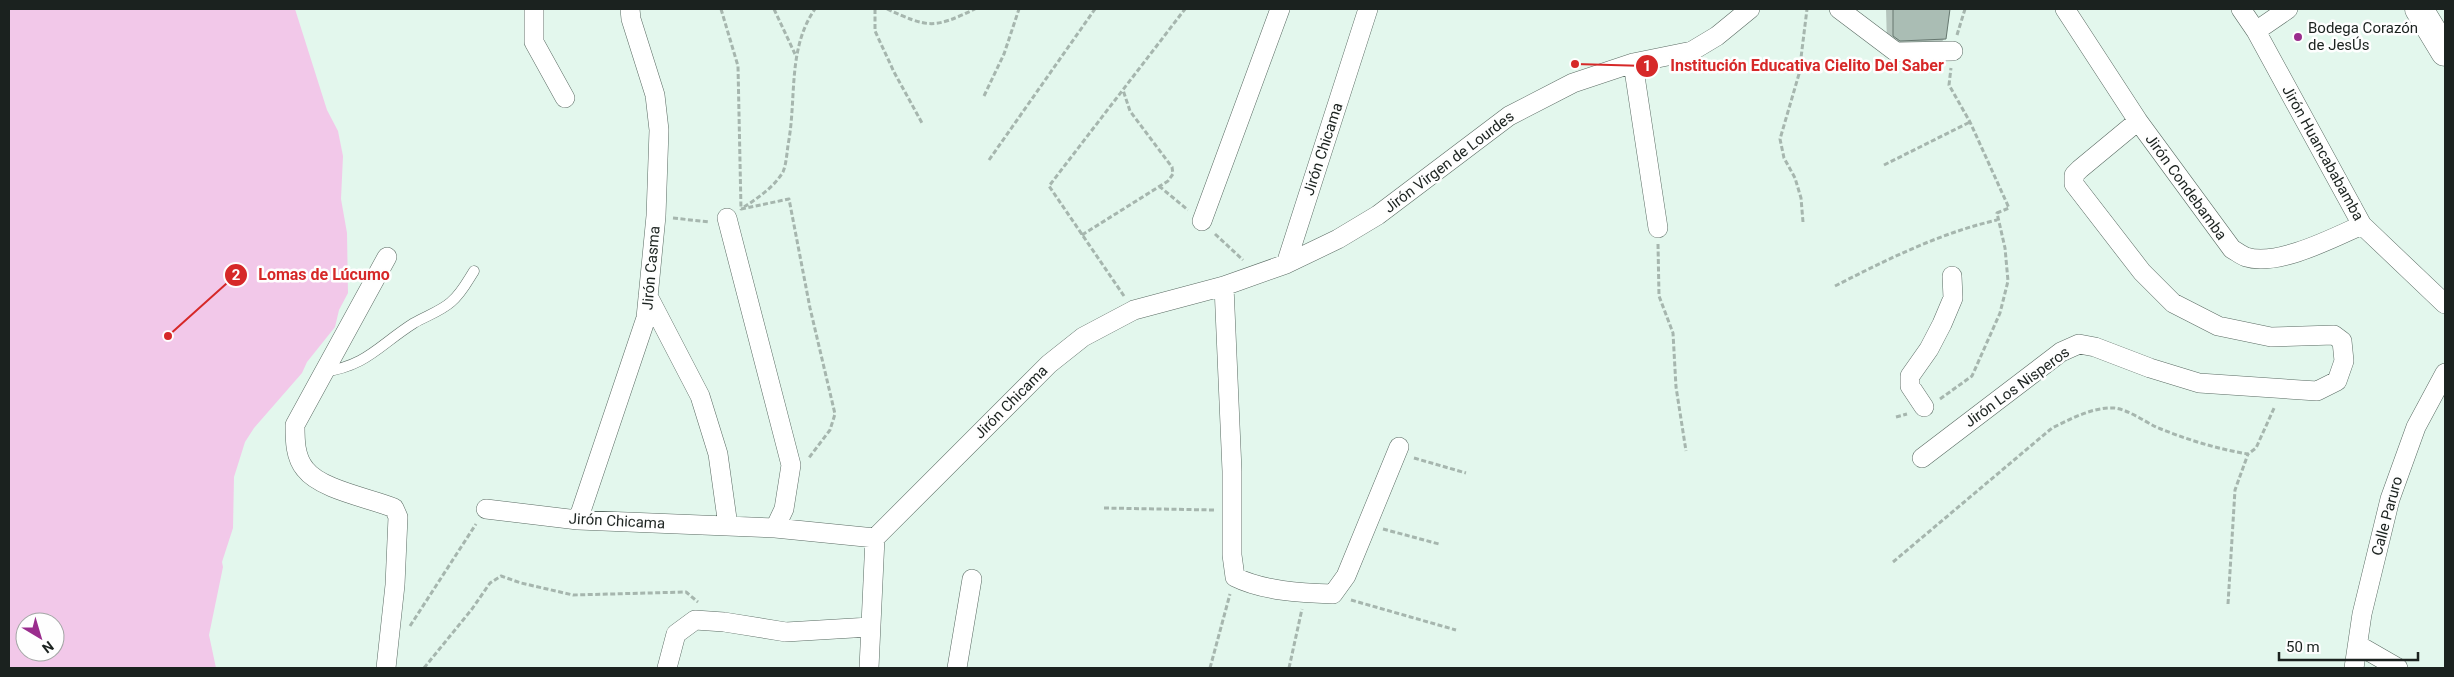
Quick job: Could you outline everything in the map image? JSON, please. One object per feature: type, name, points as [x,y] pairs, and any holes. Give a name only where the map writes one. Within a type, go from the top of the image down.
[{"type":"main road","points":[[2419,9],[2445,52]]},
{"type":"street","points":[[534,9],[534,42],[564,98]]},
{"type":"street","name":"Jirón Casma","points":[[578,520],[646,318],[656,216],[659,130],[656,95],[631,19],[630,9]]},
{"type":"street","points":[[1202,221],[1280,9]]},
{"type":"street","name":"Jirón Chicama","points":[[486,509],[578,520],[775,528],[875,538],[1049,364],[1083,337],[1134,310],[1224,286],[1286,264],[1368,9]]},
{"type":"street","name":"Jirón Virgen de Lourdes","points":[[1286,264],[1338,240],[1378,215],[1509,116],[1573,82],[1633,63],[1692,51],[1717,36],[1750,9]]},
{"type":"street","points":[[1839,9],[1896,52],[1953,51]]},
{"type":"street","name":"Jirón Condebamba","points":[[2066,9],[2138,121],[2232,249],[2247,257],[2272,258],[2319,244],[2362,225]]},
{"type":"street","name":"Jirón Huancababamba","points":[[2241,9],[2256,31],[2362,225],[2445,304]]},
{"type":"street","points":[[2256,31],[2288,9]]},
{"type":"street","points":[[1633,63],[1658,228]]},
{"type":"street","name":"Jirón Los Nisperos","points":[[1922,458],[2061,352],[2079,344],[2096,347],[2150,368],[2199,383],[2317,391],[2337,381],[2344,362],[2342,341],[2334,335],[2271,337],[2218,326],[2173,303],[2142,272],[2074,184],[2074,175],[2080,169],[2138,121]]},
{"type":"street","points":[[734,214],[791,465],[784,509],[775,528]]},
{"type":"street","points":[[386,668],[395,585],[398,517],[394,508],[325,484],[305,470],[295,447],[295,425],[387,257]]},
{"type":"street","points":[[1924,407],[1910,386],[1910,376],[1929,349],[1953,298],[1952,276]]},
{"type":"street","points":[[1224,286],[1232,554],[1235,577],[1247,583],[1305,594],[1333,594],[1346,576],[1398,450]]},
{"type":"street","points":[[648,296],[700,396],[718,454],[728,526]]},
{"type":"street","name":"Calle Paruro","points":[[2354,668],[2362,614],[2390,499],[2416,426],[2445,373]]},
{"type":"street","points":[[869,668],[875,538]]},
{"type":"street","points":[[957,668],[972,579]]},
{"type":"street","points":[[667,668],[676,634],[694,620],[724,622],[786,632],[870,627]]},
{"type":"street","points":[[2358,645],[2398,668]]},
{"type":"lane","points":[[323,372],[341,370],[367,359],[393,337],[450,303],[462,291],[474,271]]},
{"type":"path","points":[[721,9],[738,66],[734,214]]},
{"type":"path","points":[[774,9],[796,54]]},
{"type":"path","points":[[734,214],[766,192],[783,171],[792,127],[796,54],[807,21],[815,9]]},
{"type":"path","points":[[875,9],[875,31],[894,72],[922,123]]},
{"type":"path","points":[[887,9],[930,25],[946,23],[975,9]]},
{"type":"path","points":[[984,96],[1004,54],[1020,9]]},
{"type":"path","points":[[989,160],[1095,9]]},
{"type":"path","points":[[1134,310],[1049,186],[1185,9]]},
{"type":"path","points":[[1803,222],[1801,198],[1784,158],[1780,140],[1799,74],[1806,9]]},
{"type":"path","points":[[1896,417],[1945,397],[1972,376],[2000,314],[2008,281],[2005,248],[1997,213],[2010,208],[1970,122],[1949,85],[1953,51],[1965,9]]},
{"type":"path","points":[[1082,235],[1168,181],[1173,174],[1172,167],[1130,111],[1123,89]]},
{"type":"path","points":[[1884,165],[1970,122]]},
{"type":"path","points":[[656,216],[714,223],[734,214],[789,199],[810,308],[834,414],[830,430],[788,485]]},
{"type":"path","points":[[1835,286],[1945,234],[1998,220]]},
{"type":"path","points":[[1658,228],[1659,296],[1673,333],[1676,387],[1686,451]]},
{"type":"path","points":[[2228,604],[2235,490],[2248,454],[2256,448],[2282,389]]},
{"type":"path","points":[[1893,562],[2052,428],[2096,410],[2115,408],[2158,428],[2228,451],[2248,454]]},
{"type":"path","points":[[1398,450],[1466,473]]},
{"type":"path","points":[[1104,508],[1232,510]]},
{"type":"path","points":[[407,631],[486,509]]},
{"type":"path","points":[[1368,525],[1438,544]]},
{"type":"path","points":[[424,668],[467,616],[490,584],[501,576],[521,583],[573,595],[686,592],[724,622]]},
{"type":"path","points":[[1210,668],[1235,577]]},
{"type":"path","points":[[1289,668],[1305,594]]},
{"type":"path","points":[[1333,594],[1456,630]]},
{"type":"shaded area","points":[[9,9],[295,9],[327,110],[338,131],[343,156],[341,199],[347,233],[348,293],[339,310],[335,327],[307,362],[302,373],[254,428],[245,442],[234,477],[233,528],[222,562],[223,567],[209,635],[216,668],[9,668]]},
{"type":"building","points":[[1893,9],[1950,9],[1946,39],[1900,41],[1893,36]]},
{"type":"place","name":"Bodega Corazón de JesÚs","points":[[2298,37]]},
{"type":"place","name":"Institución Educativa Cielito Del Saber","points":[[1575,64]]},
{"type":"place","name":"Lomas de Lúcumo","points":[[168,336]]}]
